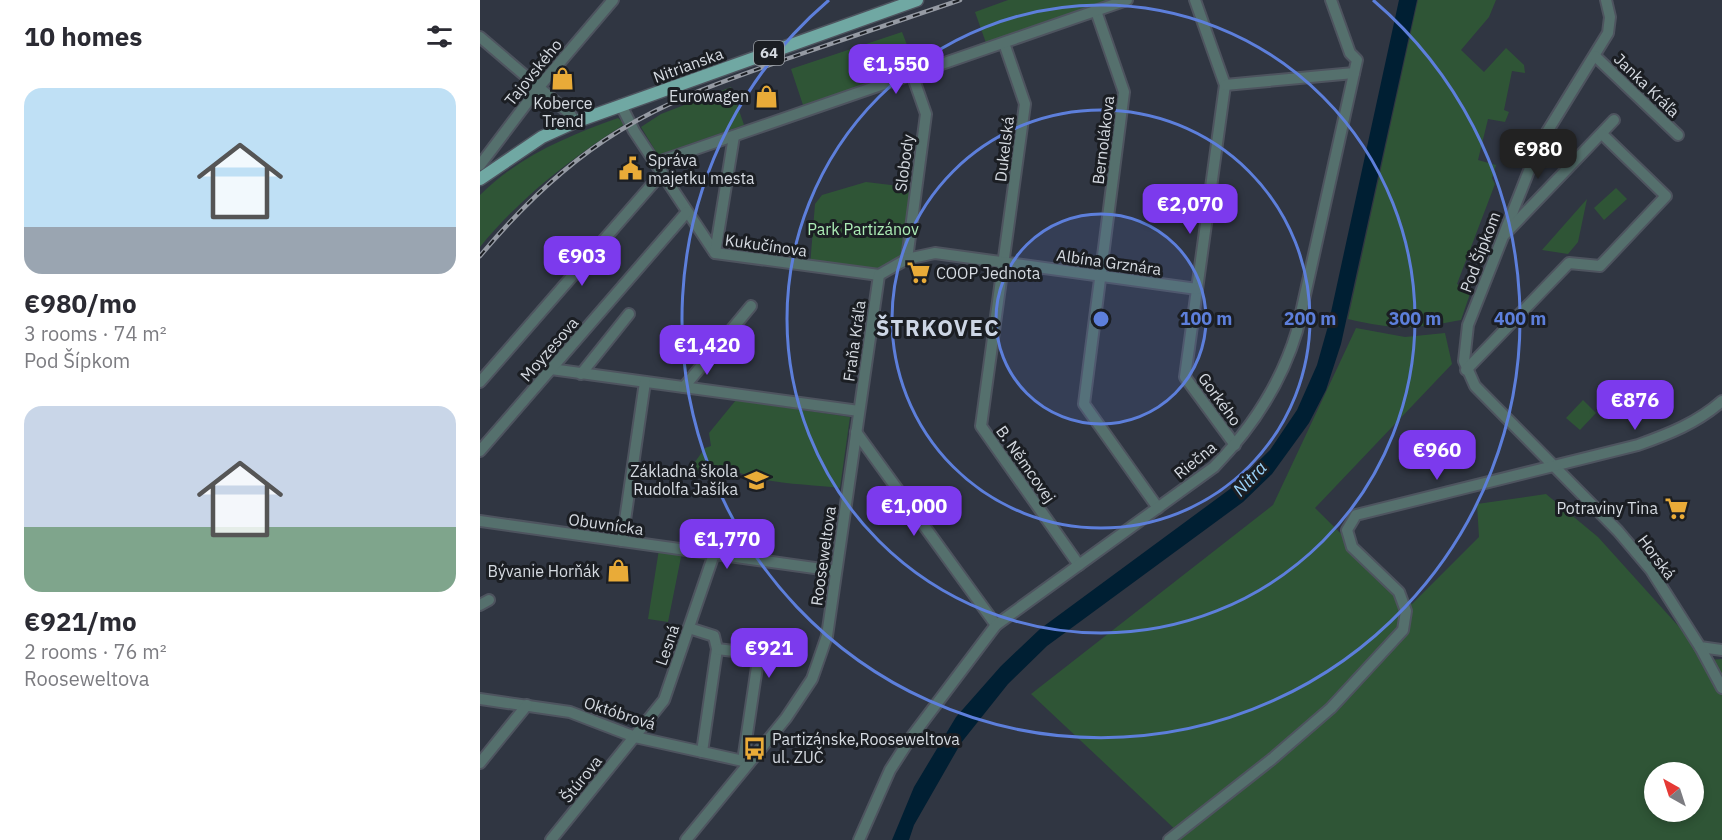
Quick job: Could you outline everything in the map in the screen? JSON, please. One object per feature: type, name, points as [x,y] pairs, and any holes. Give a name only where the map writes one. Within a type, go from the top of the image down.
[{"type":"main road","name":"Nitrianska","points":[[480,179],[542,137],[575,122],[917,0]]},
{"type":"street","name":"Tajovského","points":[[480,165],[539,87],[612,0]]},
{"type":"street","points":[[656,163],[1127,0]]},
{"type":"street","name":"Gorkého","points":[[1196,0],[1225,85],[1185,377],[1235,445]]},
{"type":"street","name":"Riečna","points":[[860,840],[890,770],[910,739],[996,625],[1214,467],[1235,445],[1269,398],[1291,349],[1357,60],[1350,53],[1331,0]]},
{"type":"street","name":"Pod Šípkom","points":[[1466,370],[1463,352],[1468,325],[1501,239],[1547,132],[1595,56],[1610,25],[1606,0]]},
{"type":"street","name":"Bernolákova","points":[[1096,11],[1124,92],[1084,404],[1158,508]]},
{"type":"street","points":[[480,37],[539,87],[575,122]]},
{"type":"street","name":"Dukelská","points":[[1004,42],[1025,104],[1005,263]]},
{"type":"street","name":"Janka Kráľa","points":[[1595,56],[1678,135]]},
{"type":"street","points":[[1225,85],[1354,73]]},
{"type":"street","name":"Slobody","points":[[907,259],[926,114],[912,74]]},
{"type":"street","name":"Kukučínova","points":[[621,105],[662,173],[715,253],[879,275]]},
{"type":"street","points":[[1501,239],[1614,120]]},
{"type":"street","points":[[1553,467],[1475,386],[1466,370],[1569,263],[1600,266],[1666,196],[1602,134]]},
{"type":"street","points":[[715,253],[734,136]]},
{"type":"street","points":[[480,382],[662,173]]},
{"type":"street","name":"Moyzesova","points":[[480,451],[687,212]]},
{"type":"street","name":"Albína Grznára","points":[[879,275],[907,259],[935,253],[1197,289]]},
{"type":"street","name":"B. Němcovej","points":[[1005,263],[981,426],[1079,565]]},
{"type":"street","name":"Fraňa Kráľa","points":[[859,411],[879,275]]},
{"type":"street","points":[[684,387],[751,306]]},
{"type":"street","points":[[581,374],[629,314]]},
{"type":"street","points":[[551,369],[859,411]]},
{"type":"street","points":[[622,541],[645,382]]},
{"type":"street","points":[[1168,840],[1272,759],[1331,708],[1403,630],[1406,611],[1399,592],[1352,547],[1347,530],[1356,514],[1568,464],[1638,445],[1679,430],[1722,401]]},
{"type":"street","name":"Rooseweltova","points":[[686,840],[746,763],[786,718],[812,679],[827,636],[859,411]]},
{"type":"street","points":[[856,432],[996,625]]},
{"type":"street","points":[[1565,478],[1568,464]]},
{"type":"street","name":"Horská","points":[[1553,467],[1618,531],[1651,570],[1700,646],[1722,688]]},
{"type":"street","name":"Obuvnícka","points":[[480,521],[836,571]]},
{"type":"street","name":"Lesná","points":[[634,736],[664,700],[714,554]]},
{"type":"street","points":[[689,628],[714,636],[717,649],[702,752]]},
{"type":"street","points":[[1700,646],[1722,650]]},
{"type":"street","points":[[717,649],[751,653],[758,660],[746,763]]},
{"type":"street","name":"Októbrová","points":[[480,699],[570,712],[634,736],[746,763]]},
{"type":"street","points":[[480,763],[527,705]]},
{"type":"street","name":"Štúrova","points":[[551,840],[634,736]]},
{"type":"green space","points":[[1008,0],[1110,0],[986,43],[975,12]]},
{"type":"green space","points":[[1418,0],[1496,0],[1489,17],[1461,50],[1484,72],[1506,48],[1524,65],[1525,73],[1512,71],[1504,110],[1509,112],[1505,122],[1488,119],[1478,160],[1496,165],[1492,178],[1495,184],[1457,284],[1471,291],[1461,320],[1417,327],[1392,327],[1348,319]]},
{"type":"green space","points":[[902,32],[916,68],[803,105],[791,69]]},
{"type":"green space","points":[[731,87],[744,125],[658,155],[641,127],[661,114]]},
{"type":"green space","points":[[618,118],[625,124],[547,180],[512,212],[480,247],[480,195],[510,169],[544,149]]},
{"type":"green space","name":"Park Partizánov","points":[[866,182],[916,188],[907,259],[879,275],[810,266],[815,204],[822,195]]},
{"type":"green space","points":[[1616,188],[1627,199],[1604,220],[1594,208]]},
{"type":"green space","points":[[1587,199],[1578,242],[1568,254],[1542,250]]},
{"type":"green space","points":[[1356,328],[1405,337],[1445,333],[1452,364],[1315,508],[1412,604],[1479,537],[1477,504],[1546,494],[1598,537],[1709,660],[1722,659],[1722,840],[1174,840],[1180,834],[1031,694],[1273,505]]},
{"type":"green space","points":[[736,400],[850,417],[840,488],[783,483],[753,477],[729,467],[714,485],[692,466],[705,448],[711,446],[709,433]]},
{"type":"green space","points":[[1583,400],[1596,413],[1580,430],[1566,418]]},
{"type":"green space","points":[[660,543],[683,547],[668,622],[648,619]]},
{"type":"water","name":"Nitra","points":[[1399,0],[1417,0],[1341,344],[1326,390],[1309,423],[1272,474],[1243,502],[1047,646],[1008,684],[961,743],[914,825],[909,840],[892,840],[914,787],[956,717],[1001,666],[1040,629],[1230,489],[1270,450],[1297,410],[1317,365],[1328,326]]},
{"type":"railway","points":[[480,256],[511,220],[562,172],[599,144],[640,119],[727,80],[960,0]]},
{"type":"place","name":"Koberce Trend","points":[[563,78]]},
{"type":"place","name":"Eurowagen","points":[[767,96]]},
{"type":"place","name":"Správa majetku mesta","points":[[630,169]]},
{"type":"place","name":"COOP Jednota","points":[[918,273]]},
{"type":"place","name":"Základná škola Rudolfa Jašíka","points":[[756,480]]},
{"type":"place","name":"Potraviny Tina","points":[[1676,508]]},
{"type":"place","name":"Bývanie Horňák","points":[[618,571]]},
{"type":"place","name":"Partizánske,Rooseweltova ul. ZUČ","points":[[754,748]]},
{"type":"district","name":"ŠTRKOVEC","points":[[938,328]]}]
